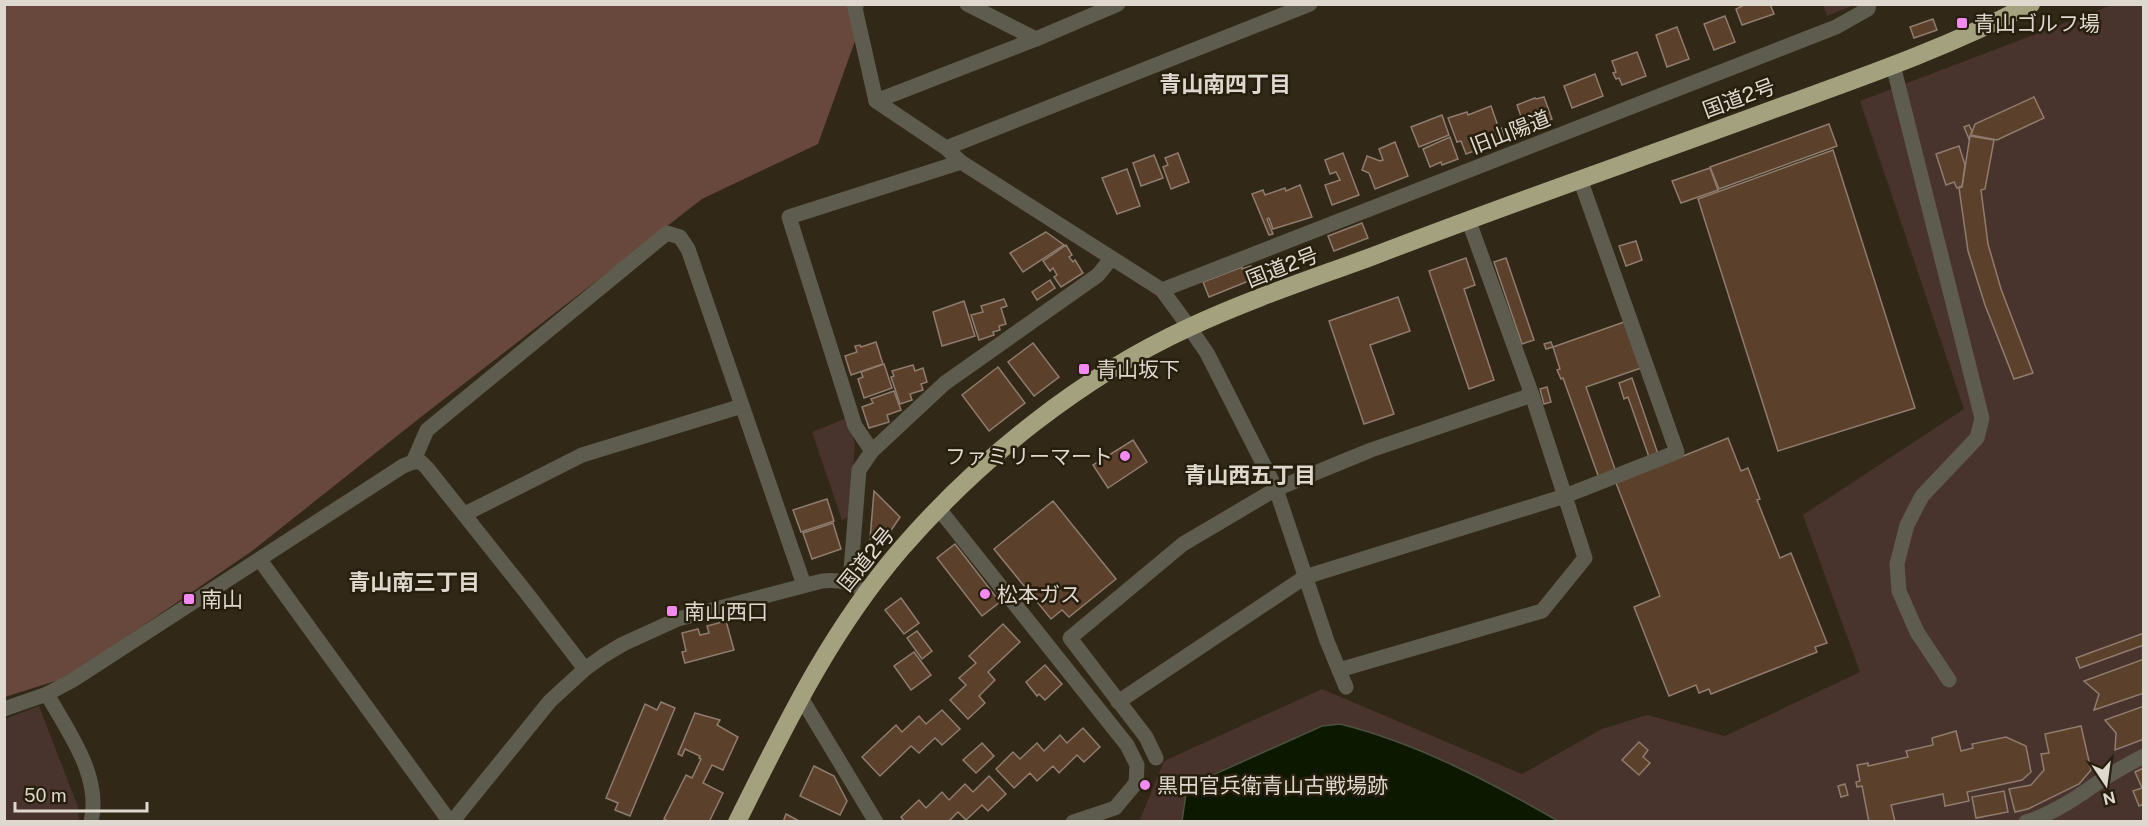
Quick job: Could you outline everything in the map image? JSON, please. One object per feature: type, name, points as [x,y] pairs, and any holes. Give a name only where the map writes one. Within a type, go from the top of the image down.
[{"type":"highway","name":"国道2号","points":[[737,822],[800,696],[831,643],[901,549],[978,470],[1040,419],[1114,369],[1153,345],[1189,327],[1468,219],[1948,45],[2031,4]]},
{"type":"street","points":[[854,4],[876,101],[946,148],[962,162],[1162,290],[1189,327],[1207,353],[1276,489],[1327,641],[1346,687]]},
{"type":"street","points":[[967,4],[1036,39]]},
{"type":"street","points":[[876,101],[1036,39],[1118,4]]},
{"type":"street","points":[[946,148],[1310,4]]},
{"type":"street","name":"旧山陽道","points":[[1162,290],[1836,27],[1868,9],[1869,4]]},
{"type":"street","points":[[1893,65],[1982,417],[1977,438],[1922,496],[1907,525],[1898,564],[1899,591],[1917,632],[1949,680]]},
{"type":"street","points":[[872,451],[855,426],[789,218],[962,162]]},
{"type":"street","points":[[1118,702],[1305,577],[1565,496],[1677,452],[1580,179]]},
{"type":"street","points":[[1339,670],[1542,611],[1585,558],[1532,395],[1468,219]]},
{"type":"street","points":[[413,462],[426,430],[667,233],[680,237],[688,249],[804,585]]},
{"type":"street","points":[[850,582],[859,470],[872,451],[945,383],[1098,275],[1111,259]]},
{"type":"street","points":[[1156,758],[1146,737],[1070,639],[1183,544],[1276,489],[1371,450],[1532,395]]},
{"type":"street","points":[[465,514],[582,455],[742,406]]},
{"type":"street","points":[[4,709],[47,694],[73,680],[403,466],[413,462],[421,462],[427,468],[585,669]]},
{"type":"street","points":[[939,509],[1120,735],[1137,765],[1136,783],[1115,808],[1072,822]]},
{"type":"street","points":[[260,560],[451,822],[550,701],[585,669],[623,644],[678,620],[804,585],[832,580],[850,582],[867,592]]},
{"type":"street","points":[[47,694],[83,760],[92,789],[94,809],[91,822]]},
{"type":"street","points":[[800,696],[876,822]]},
{"type":"street","points":[[2026,822],[2063,806],[2144,756]]},
{"type":"shaded area","points":[[5,5],[864,5],[859,30],[818,144],[702,199],[252,551],[68,677],[5,697]]},
{"type":"shaded area","points":[[1823,5],[1854,5],[1827,16]]},
{"type":"shaded area","points":[[2112,5],[2143,5],[2143,821],[1139,822],[1164,761],[1322,689],[1522,774],[1602,729],[1647,715],[1725,736],[1860,672],[1803,515],[1964,409],[1860,101]]},
{"type":"shaded area","points":[[847,418],[855,444],[849,517],[842,520],[812,432]]},
{"type":"shaded area","points":[[39,706],[78,807],[79,821],[5,821],[5,719]]},
{"type":"shaded area","points":[[1340,724],[1397,742],[1452,765],[1558,821],[1182,821],[1186,794],[1195,783],[1322,726]]},
{"type":"building","points":[[1746,4],[1770,4],[1774,14],[1742,25],[1736,9]]},
{"type":"building","points":[[1725,16],[1735,42],[1714,50],[1704,24]]},
{"type":"building","points":[[1933,19],[1937,30],[1914,38],[1910,27]]},
{"type":"building","points":[[1677,27],[1689,59],[1667,67],[1656,35]]},
{"type":"building","points":[[1637,52],[1646,76],[1622,85],[1613,73],[1616,72],[1612,61]]},
{"type":"building","points":[[1595,74],[1603,96],[1572,108],[1564,86]]},
{"type":"building","points":[[1544,97],[1552,119],[1525,128],[1517,105]]},
{"type":"building","points":[[2034,97],[2044,118],[1997,140],[1971,135],[1975,124]]},
{"type":"building","points":[[1491,106],[1499,129],[1502,128],[1504,140],[1466,154],[1461,141],[1457,142],[1448,118],[1467,112],[1468,115]]},
{"type":"building","points":[[1442,115],[1449,135],[1419,147],[1411,127]]},
{"type":"building","points":[[1829,124],[1837,146],[1719,189],[1710,167]]},
{"type":"building","points":[[1969,125],[1972,131],[1969,139],[1964,127]]},
{"type":"building","points":[[1970,136],[1994,140],[1985,189],[1981,190],[1988,244],[2001,289],[2033,373],[2014,379],[1985,305],[1968,251],[1959,188],[1962,187]]},
{"type":"building","points":[[1450,137],[1458,159],[1430,167],[1423,149]]},
{"type":"building","points":[[1395,142],[1408,176],[1375,189],[1369,173],[1362,170],[1367,156],[1383,160],[1379,149]]},
{"type":"building","points":[[1959,146],[1965,165],[1962,186],[1957,188],[1954,182],[1946,185],[1936,154]]},
{"type":"building","points":[[1833,150],[1915,408],[1778,451],[1698,199]]},
{"type":"building","points":[[1178,153],[1189,182],[1171,189],[1163,167],[1168,165],[1165,158]]},
{"type":"building","points":[[1343,153],[1359,195],[1332,205],[1325,185],[1340,180],[1336,172],[1330,174],[1325,160]]},
{"type":"building","points":[[1154,155],[1163,178],[1141,186],[1133,163]]},
{"type":"building","points":[[1710,168],[1718,190],[1681,203],[1672,181]]},
{"type":"building","points":[[1127,169],[1140,206],[1117,214],[1102,178]]},
{"type":"building","points":[[1300,185],[1312,217],[1273,229],[1269,218],[1267,219],[1273,234],[1269,235],[1252,194],[1263,190],[1265,195],[1285,188],[1286,191]]},
{"type":"building","points":[[1362,223],[1368,238],[1334,251],[1328,236]]},
{"type":"building","points":[[1046,232],[1064,245],[1023,272],[1010,253]]},
{"type":"building","points":[[1636,241],[1642,260],[1626,266],[1619,246]]},
{"type":"building","points":[[1066,245],[1072,255],[1069,257],[1073,262],[1075,260],[1083,273],[1061,287],[1054,277],[1057,275],[1053,268],[1050,271],[1043,261]]},
{"type":"building","points":[[1466,258],[1475,285],[1464,289],[1494,380],[1469,389],[1429,271]]},
{"type":"building","points":[[1506,258],[1534,340],[1522,344],[1494,262]]},
{"type":"building","points":[[1251,266],[1256,278],[1209,297],[1203,282],[1242,267],[1242,269]]},
{"type":"building","points":[[1050,280],[1055,288],[1037,300],[1032,292]]},
{"type":"building","points":[[1398,297],[1410,331],[1370,345],[1394,414],[1364,424],[1329,321]]},
{"type":"building","points":[[1004,299],[1007,306],[1001,308],[1006,324],[999,326],[1000,330],[993,332],[994,335],[979,340],[971,315],[983,312],[981,306]]},
{"type":"building","points":[[964,301],[975,336],[942,346],[933,312]]},
{"type":"building","points":[[1627,321],[1644,367],[1586,387],[1616,472],[1599,478],[1563,378],[1561,379],[1557,370],[1560,369],[1553,347]]},
{"type":"building","points":[[876,342],[883,364],[851,375],[845,356],[857,352],[855,346],[860,345],[861,347]]},
{"type":"building","points":[[1551,342],[1553,347],[1546,349],[1544,344]]},
{"type":"building","points":[[1033,343],[1059,377],[1034,396],[1008,362]]},
{"type":"building","points":[[884,364],[892,388],[864,398],[858,379],[863,377],[861,372]]},
{"type":"building","points":[[913,365],[915,371],[923,368],[927,382],[921,384],[923,390],[910,394],[912,400],[900,404],[891,377],[894,376],[892,371]]},
{"type":"building","points":[[998,367],[1025,403],[989,431],[962,395]]},
{"type":"building","points":[[1632,378],[1658,454],[1649,457],[1628,397],[1624,399],[1619,383]]},
{"type":"building","points":[[1547,387],[1551,402],[1544,404],[1540,389]]},
{"type":"building","points":[[894,391],[901,410],[887,415],[889,422],[869,428],[862,407],[873,403],[871,399]]},
{"type":"building","points":[[1728,438],[1741,471],[1748,468],[1760,499],[1757,500],[1780,558],[1791,553],[1827,643],[1815,647],[1817,652],[1711,694],[1709,689],[1699,693],[1696,685],[1669,696],[1634,607],[1660,596],[1616,483]]},
{"type":"building","points":[[1133,440],[1147,462],[1108,488],[1093,465]]},
{"type":"building","points":[[874,491],[900,517],[890,532],[870,539]]},
{"type":"building","points":[[827,499],[834,521],[801,532],[793,510]]},
{"type":"building","points":[[1053,501],[1116,579],[1069,617],[1062,610],[1051,619],[994,549]]},
{"type":"building","points":[[833,523],[841,549],[812,559],[803,533]]},
{"type":"building","points":[[955,544],[1000,602],[982,616],[937,558]]},
{"type":"building","points":[[901,598],[919,623],[904,634],[885,610]]},
{"type":"building","points":[[726,621],[734,650],[685,663],[682,652],[686,651],[682,633],[698,629],[700,635],[709,633],[707,626]]},
{"type":"building","points":[[1003,624],[1020,642],[988,672],[995,680],[979,696],[985,703],[968,719],[950,700],[966,685],[959,678],[976,663],[969,656]]},
{"type":"building","points":[[917,631],[932,651],[922,659],[907,638]]},
{"type":"building","points":[[2144,633],[2144,645],[2080,668],[2076,658]]},
{"type":"building","points":[[914,652],[931,675],[911,690],[894,666]]},
{"type":"building","points":[[2144,659],[2144,693],[2094,710],[2099,694],[2084,681]]},
{"type":"building","points":[[1045,665],[1062,684],[1045,700],[1039,694],[1037,696],[1026,682]]},
{"type":"building","points":[[661,702],[675,708],[630,816],[615,810],[618,803],[606,798],[645,704],[657,710]]},
{"type":"building","points":[[2144,706],[2144,739],[2115,750],[2116,733],[2105,720]]},
{"type":"building","points":[[942,710],[960,729],[942,745],[935,738],[919,753],[911,746],[880,776],[862,757],[896,725],[902,732],[919,716],[926,724]]},
{"type":"building","points":[[695,713],[720,720],[717,725],[738,737],[723,770],[712,765],[703,783],[723,793],[709,822],[670,822],[664,819],[686,775],[692,778],[701,759],[700,756],[685,749],[682,756],[678,754]]},
{"type":"building","points":[[2081,726],[2091,770],[2079,784],[2028,809],[2015,812],[2009,789],[2031,785],[2044,770],[2041,754],[2049,753],[2045,734]]},
{"type":"building","points":[[1083,728],[1100,747],[1084,762],[1077,755],[1059,773],[1053,766],[1037,781],[1030,773],[1014,788],[996,769],[1013,752],[1020,759],[1037,743],[1044,751],[1060,735],[1067,743]]},
{"type":"building","points":[[1956,731],[1961,751],[1973,748],[1972,744],[2006,737],[2026,746],[2031,772],[2022,780],[1967,792],[1969,801],[1945,806],[1943,794],[1891,805],[1895,821],[1869,822],[1862,786],[1857,787],[1856,782],[1860,781],[1857,765],[1868,763],[1868,766],[1908,757],[1906,751],[1933,745],[1932,738]]},
{"type":"building","points":[[1639,742],[1648,750],[1643,757],[1650,763],[1639,775],[1622,760]]},
{"type":"building","points":[[982,743],[994,756],[976,773],[963,760]]},
{"type":"building","points":[[814,766],[834,776],[847,801],[840,815],[800,796]]},
{"type":"building","points":[[2144,768],[2144,804],[2139,806],[2133,791],[2142,788],[2135,772]]},
{"type":"building","points":[[989,776],[1006,794],[988,811],[982,805],[966,820],[958,812],[948,822],[905,822],[901,817],[919,800],[926,808],[942,792],[949,800],[965,784],[973,792]]},
{"type":"building","points":[[1845,784],[1848,795],[1841,797],[1838,786]]},
{"type":"building","points":[[2004,791],[2008,812],[1976,818],[1972,797]]},
{"type":"building","points":[[786,814],[801,822],[783,822]]},
{"type":"place","name":"青山ゴルフ場","points":[[1962,23]]},
{"type":"place","name":"青山坂下","points":[[1084,369]]},
{"type":"place","name":"ファミリーマート","points":[[1125,456]]},
{"type":"place","name":"松本ガス","points":[[985,594]]},
{"type":"place","name":"南山","points":[[189,599]]},
{"type":"place","name":"南山西口","points":[[672,611]]},
{"type":"place","name":"黒田官兵衛青山古戦場跡","points":[[1145,785]]},
{"type":"district","name":"青山南四丁目","points":[[1225,84]]},
{"type":"district","name":"青山西五丁目","points":[[1250,475]]},
{"type":"district","name":"青山南三丁目","points":[[414,582]]}]
